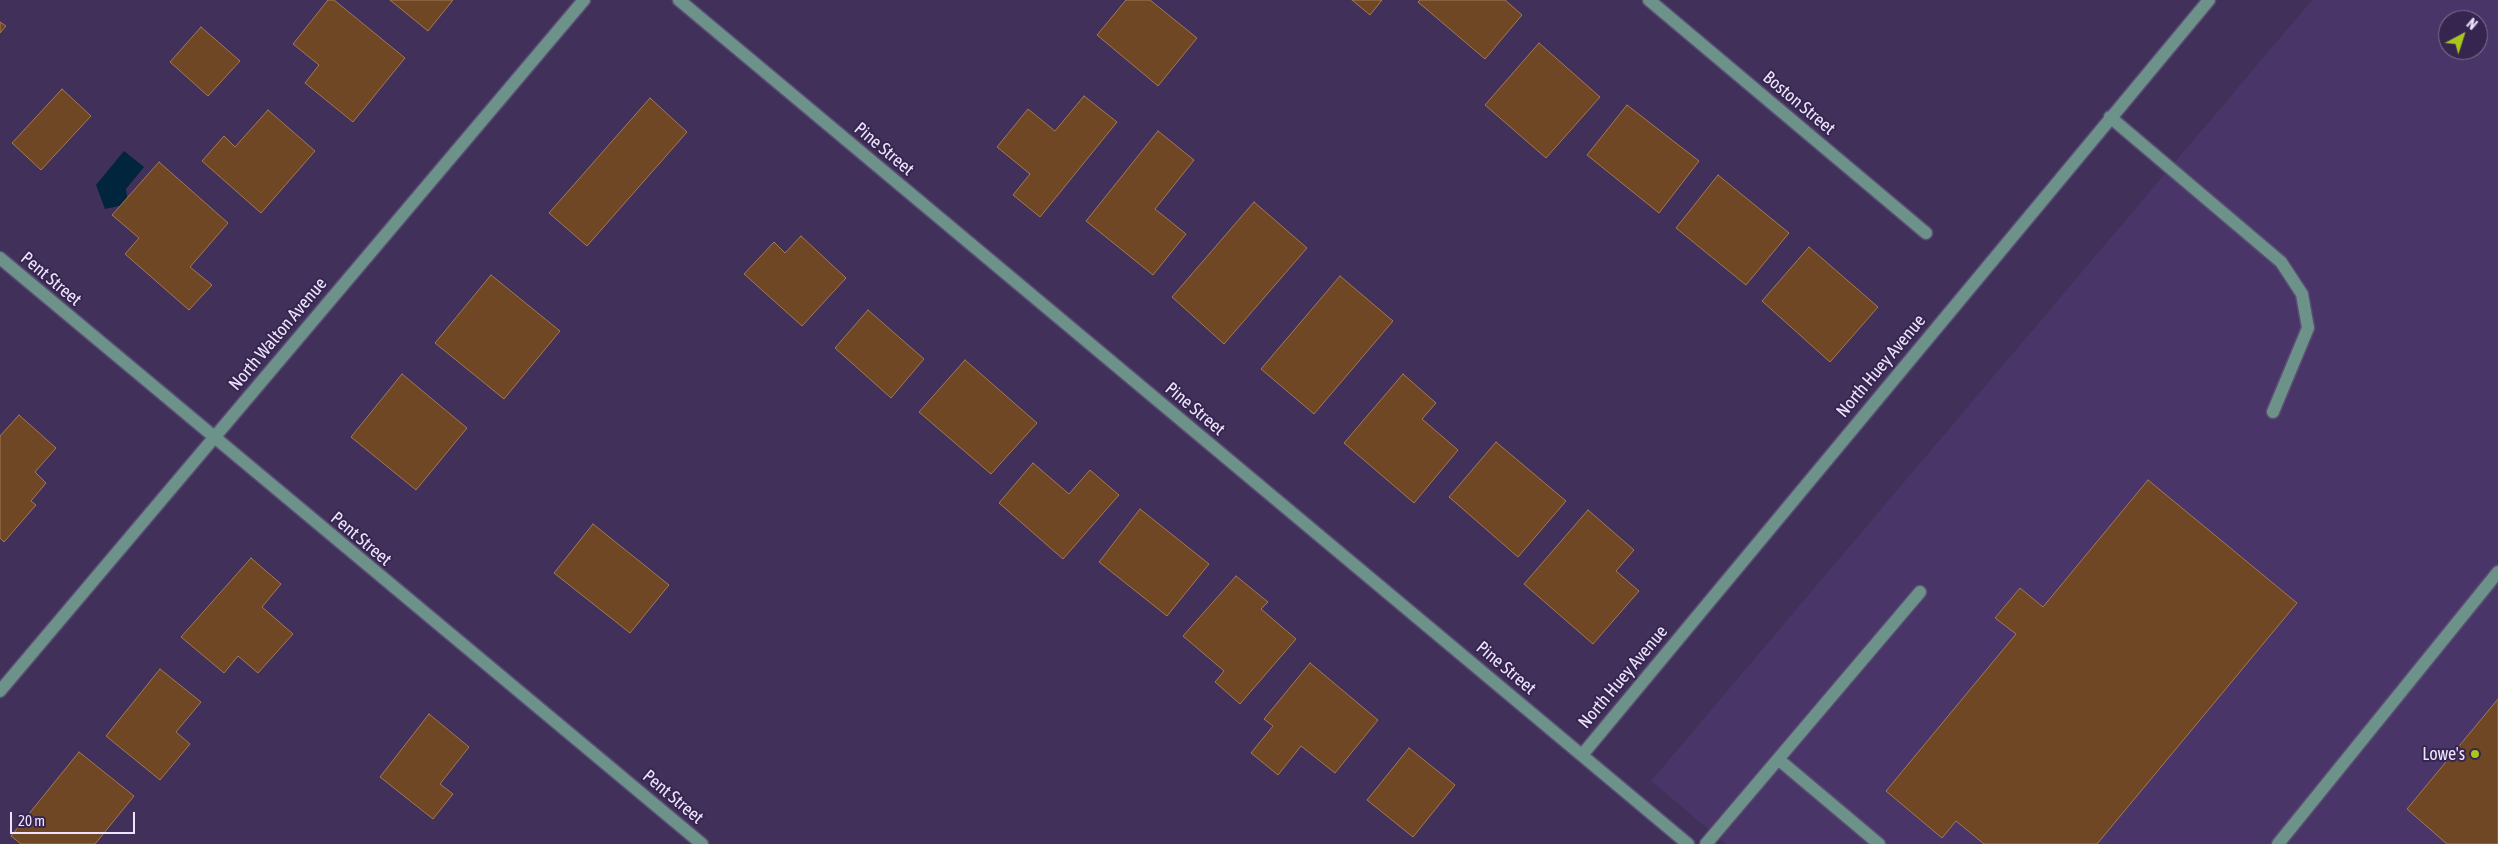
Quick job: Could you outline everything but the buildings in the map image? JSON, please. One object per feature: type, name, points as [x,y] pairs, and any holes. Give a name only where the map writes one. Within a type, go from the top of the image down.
[{"type":"street","name":"North Walton Avenue","points":[[0,691],[584,0]]},
{"type":"street","name":"Pine Street","points":[[679,0],[1688,844]]},
{"type":"street","name":"Boston Street","points":[[1649,0],[1926,233]]},
{"type":"street","name":"North Huey Avenue","points":[[1582,755],[2209,0]]},
{"type":"street","points":[[2110,117],[2281,262],[2302,294],[2308,328],[2274,412]]},
{"type":"street","name":"Pent Street","points":[[0,258],[213,438],[702,844]]},
{"type":"street","points":[[2278,844],[2498,572]]},
{"type":"street","points":[[1706,844],[1920,592]]},
{"type":"street","points":[[1778,759],[1879,844]]},
{"type":"shaded area","points":[[2312,0],[2498,0],[2498,844],[1726,844],[1651,781]]},
{"type":"water","points":[[124,151],[144,167],[126,189],[128,204],[105,209],[96,185]]},
{"type":"place","name":"Lowe's","points":[[2475,754]]}]
